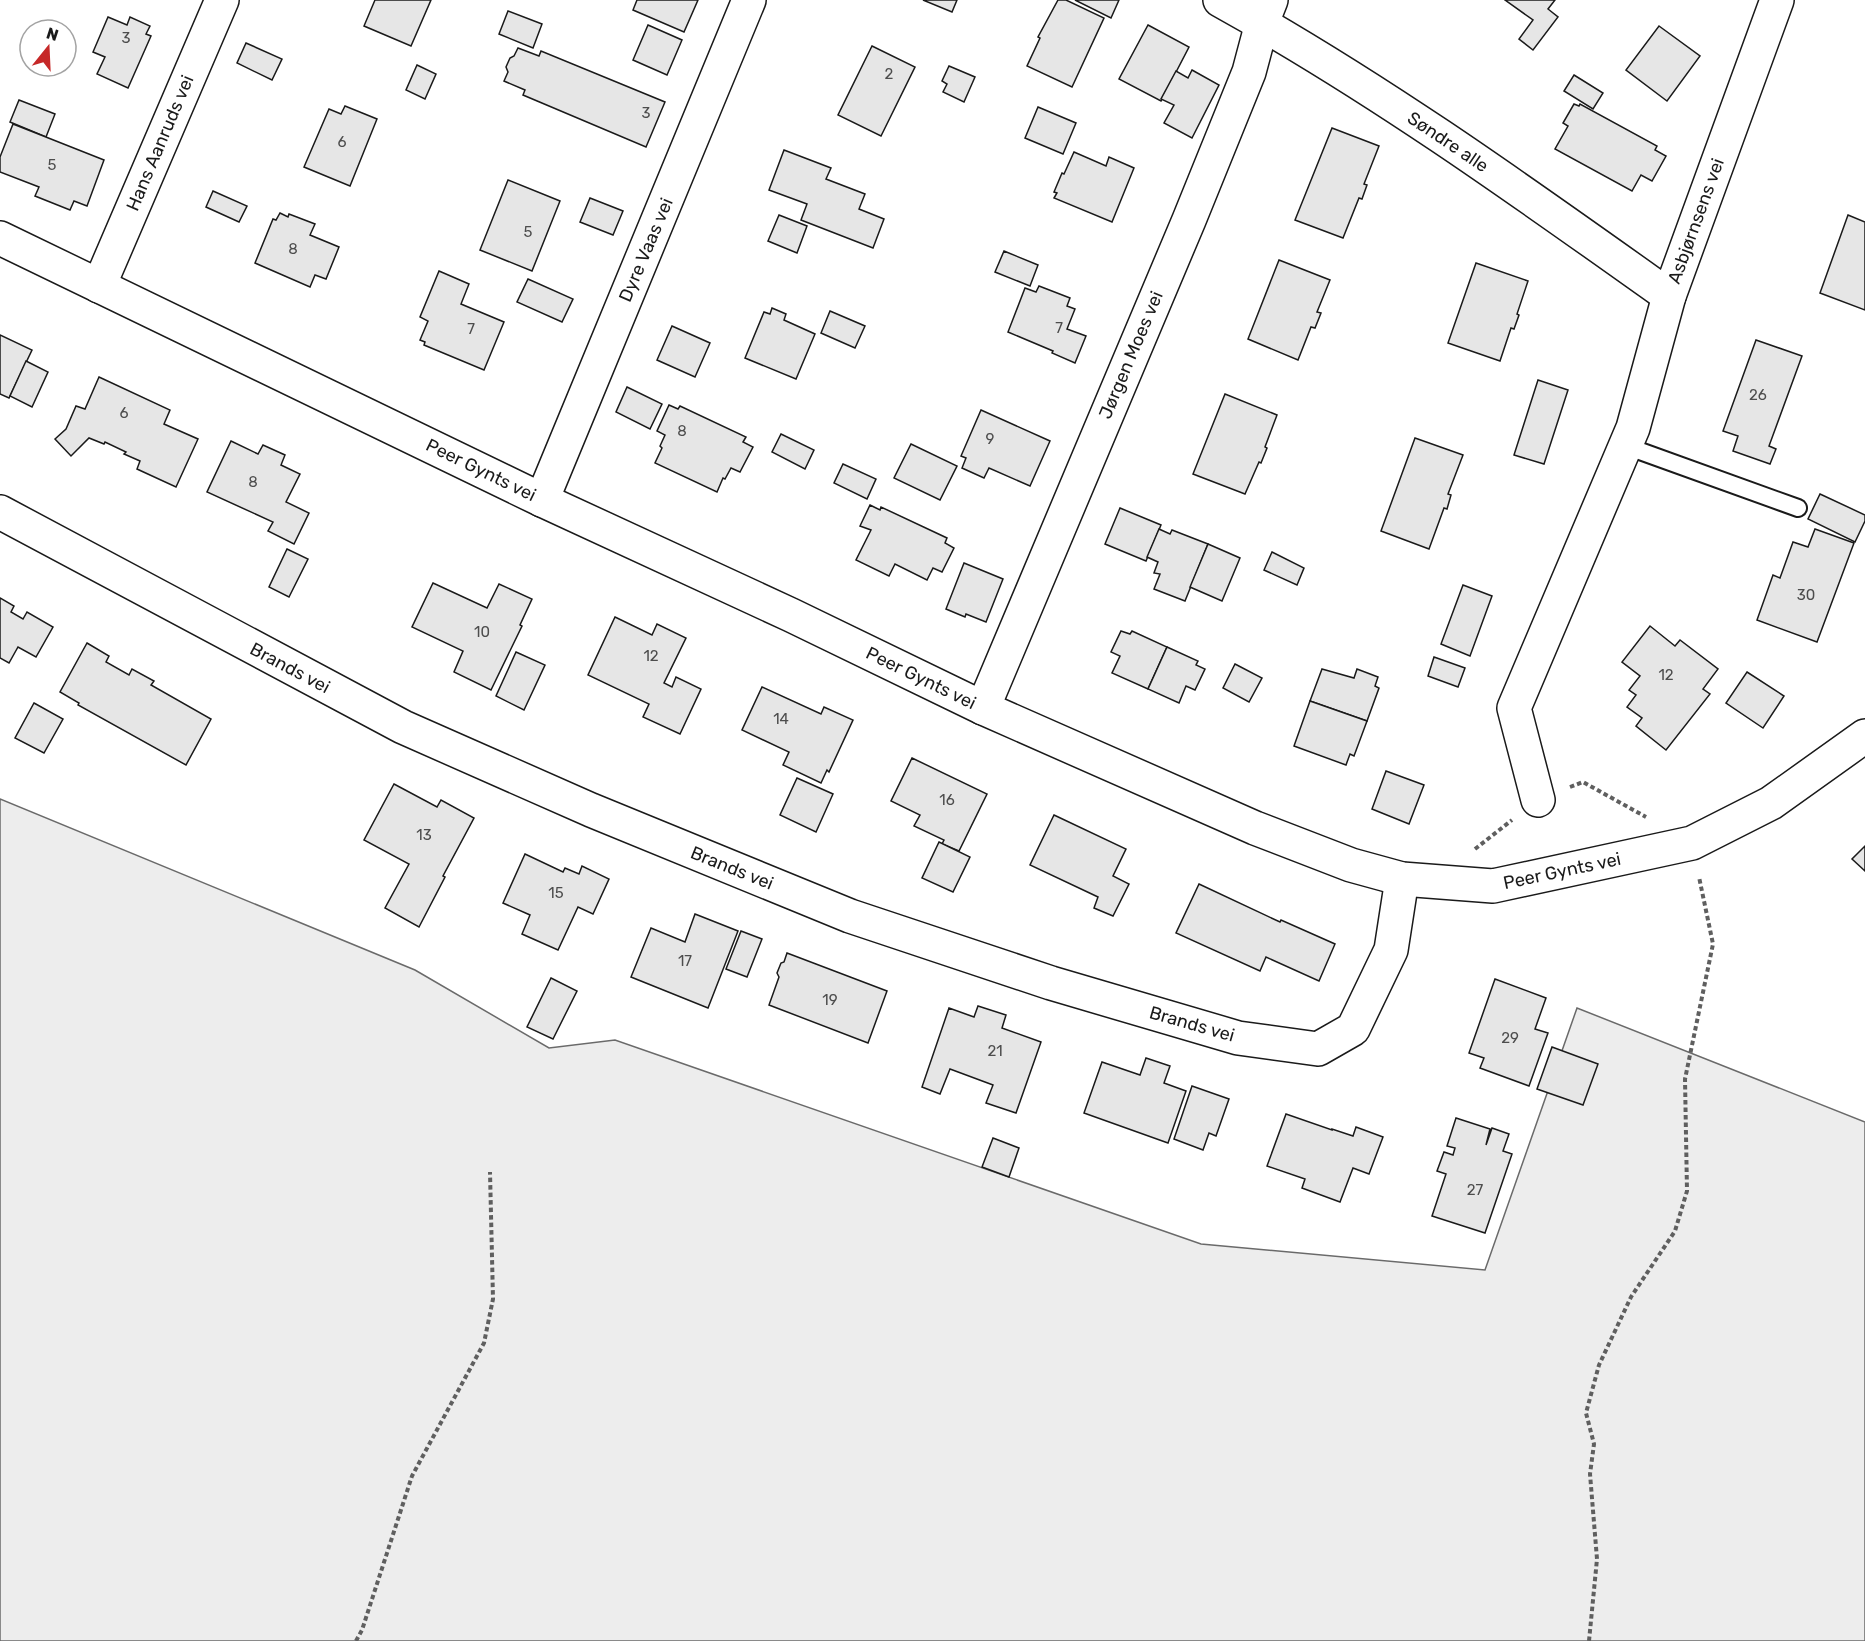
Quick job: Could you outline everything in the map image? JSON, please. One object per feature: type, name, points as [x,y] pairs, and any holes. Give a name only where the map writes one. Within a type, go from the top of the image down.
[{"type":"street","name":"Hans Aanruds vei","points":[[99,286],[222,0]]},
{"type":"street","name":"Dyre Vaas vei","points":[[542,500],[749,0]]},
{"type":"street","name":"Søndre alle","points":[[1220,0],[1267,11],[1311,53],[1481,164],[1669,296]]},
{"type":"street","name":"Asbjørnsens vei","points":[[1538,800],[1514,708],[1633,428],[1669,296],[1777,0]]},
{"type":"street","name":"Jørgen Moes vei","points":[[982,708],[1189,220],[1249,72],[1267,11]]},
{"type":"street","name":"Peer Gynts vei","points":[[0,238],[542,500],[791,615],[982,708],[1254,828],[1351,865],[1402,879],[1493,886],[1692,843],[1771,803],[1865,736]]},
{"type":"street","name":"Brands vei","points":[[0,512],[403,727],[591,810],[850,916],[1051,983],[1238,1038],[1318,1049],[1353,1029],[1391,950],[1402,879]]},
{"type":"lane","points":[[1626,446],[1798,508]]},
{"type":"path","points":[[1589,1641],[1597,1559],[1590,1474],[1594,1444],[1586,1413],[1599,1365],[1631,1297],[1675,1231],[1687,1191],[1685,1079],[1713,944],[1692,843]]},
{"type":"path","points":[[356,1641],[362,1630],[412,1476],[484,1343],[493,1299],[490,1172]]},
{"type":"shaded area","points":[[0,799],[415,970],[549,1048],[615,1040],[1201,1244],[1485,1270],[1577,1008],[1865,1122],[1865,1641],[0,1641]]},
{"type":"building","points":[[375,0],[431,0],[411,46],[364,26]]},
{"type":"building","points":[[637,0],[698,0],[684,32],[633,10]]},
{"type":"building","points":[[923,0],[957,0],[952,12]]},
{"type":"building","points":[[1058,0],[1066,0],[1104,18],[1072,87],[1027,66],[1040,38],[1038,37]]},
{"type":"building","points":[[1075,0],[1119,0],[1111,18]]},
{"type":"building","points":[[1505,0],[1555,0],[1548,9],[1558,17],[1533,50],[1519,39],[1533,20]]},
{"type":"building","points":[[508,11],[542,24],[533,48],[499,34]]},
{"type":"building","points":[[108,17],[127,25],[130,17],[150,26],[146,34],[151,36],[128,88],[97,74],[105,57],[93,52]]},
{"type":"building","points":[[648,25],[682,40],[667,75],[633,60]]},
{"type":"building","points":[[1148,25],[1189,47],[1161,101],[1119,79]]},
{"type":"building","points":[[1659,26],[1700,56],[1667,101],[1626,70]]},
{"type":"building","points":[[246,43],[282,59],[272,80],[237,63]]},
{"type":"building","points":[[872,46],[915,67],[881,136],[838,115]]},
{"type":"building","points":[[518,48],[539,56],[541,51],[665,102],[646,147],[523,95],[525,90],[504,81],[508,72],[506,67]]},
{"type":"building","points":[[417,65],[436,74],[425,99],[406,90]]},
{"type":"building","points":[[949,66],[975,77],[964,102],[943,92],[947,84],[942,81]]},
{"type":"building","points":[[1192,70],[1219,85],[1192,138],[1164,123],[1174,105],[1161,99],[1176,71],[1188,78]]},
{"type":"building","points":[[1574,75],[1603,93],[1593,109],[1564,91]]},
{"type":"building","points":[[19,100],[55,114],[46,137],[10,122]]},
{"type":"building","points":[[1574,104],[1579,106],[1580,104],[1657,146],[1655,150],[1666,156],[1652,181],[1641,175],[1632,191],[1555,149],[1568,126],[1563,123]]},
{"type":"building","points":[[345,106],[377,119],[350,186],[304,167],[329,109],[341,114]]},
{"type":"building","points":[[1038,107],[1076,123],[1063,154],[1025,138]]},
{"type":"building","points":[[13,124],[104,160],[87,206],[74,201],[70,210],[35,196],[39,187],[0,172],[0,157]]},
{"type":"building","points":[[1332,128],[1379,146],[1364,184],[1367,185],[1362,199],[1359,198],[1343,238],[1295,220]]},
{"type":"building","points":[[784,150],[831,168],[826,179],[865,194],[859,209],[884,219],[873,248],[801,220],[807,204],[769,190]]},
{"type":"building","points":[[1074,152],[1106,166],[1109,157],[1134,168],[1112,222],[1054,198],[1057,193],[1054,192],[1062,173],[1064,174]]},
{"type":"building","points":[[508,180],[560,201],[532,271],[480,250]]},
{"type":"building","points":[[213,191],[247,206],[239,222],[206,207]]},
{"type":"building","points":[[590,198],[623,211],[613,235],[580,222]]},
{"type":"building","points":[[280,213],[315,224],[310,235],[339,247],[326,279],[315,275],[310,287],[255,263],[273,219],[276,220]]},
{"type":"building","points":[[779,215],[807,226],[797,253],[768,241]]},
{"type":"building","points":[[1848,215],[1865,222],[1865,310],[1820,293]]},
{"type":"building","points":[[1004,251],[1038,265],[1030,286],[995,272]]},
{"type":"building","points":[[1279,260],[1330,280],[1317,312],[1321,313],[1315,328],[1311,327],[1298,360],[1248,339]]},
{"type":"building","points":[[1476,263],[1528,281],[1517,314],[1519,315],[1514,329],[1511,328],[1500,361],[1448,343]]},
{"type":"building","points":[[439,271],[469,284],[461,304],[504,322],[484,370],[424,345],[425,342],[420,340],[428,321],[420,317]]},
{"type":"building","points":[[528,279],[573,299],[562,322],[517,302]]},
{"type":"building","points":[[1039,286],[1070,298],[1067,306],[1075,309],[1067,329],[1086,336],[1075,363],[1008,332],[1025,288],[1036,292]]},
{"type":"building","points":[[772,308],[786,314],[784,320],[815,334],[796,379],[745,358],[764,312],[770,314]]},
{"type":"building","points":[[830,311],[865,326],[855,348],[821,333]]},
{"type":"building","points":[[672,326],[710,343],[695,377],[657,360]]},
{"type":"building","points":[[0,335],[32,350],[9,398],[0,394]]},
{"type":"building","points":[[1756,340],[1802,356],[1769,446],[1776,449],[1770,464],[1733,451],[1738,436],[1723,431]]},
{"type":"building","points":[[26,361],[48,372],[32,407],[10,396]]},
{"type":"building","points":[[99,377],[170,410],[164,424],[198,439],[176,487],[137,469],[140,461],[105,442],[104,444],[89,438],[71,456],[55,439],[66,429],[76,406],[85,409]]},
{"type":"building","points":[[1538,380],[1568,390],[1544,464],[1514,455]]},
{"type":"building","points":[[627,387],[662,404],[650,429],[616,412]]},
{"type":"building","points":[[1225,394],[1277,415],[1261,463],[1259,462],[1245,494],[1193,474]]},
{"type":"building","points":[[669,405],[678,409],[680,406],[746,437],[743,442],[753,447],[740,472],[731,468],[725,479],[723,478],[717,492],[655,463],[665,435],[657,431]]},
{"type":"building","points":[[981,410],[1050,441],[1030,486],[989,468],[984,478],[962,468],[966,458],[961,456]]},
{"type":"building","points":[[781,434],[814,450],[805,469],[772,452]]},
{"type":"building","points":[[1415,438],[1463,455],[1448,494],[1451,495],[1447,509],[1444,508],[1429,549],[1381,531]]},
{"type":"building","points":[[231,441],[258,454],[263,445],[285,455],[281,465],[300,474],[286,502],[309,513],[294,544],[268,531],[273,522],[207,492]]},
{"type":"building","points":[[911,444],[957,466],[940,500],[894,478]]},
{"type":"building","points":[[843,464],[876,479],[867,499],[834,483]]},
{"type":"building","points":[[1820,494],[1865,515],[1865,521],[1855,542],[1808,519]]},
{"type":"building","points":[[870,505],[880,510],[881,507],[947,538],[945,543],[954,548],[942,572],[933,568],[927,580],[895,564],[889,576],[856,560],[871,530],[860,526]]},
{"type":"building","points":[[1120,508],[1161,525],[1146,561],[1105,544]]},
{"type":"building","points":[[1159,529],[1170,534],[1172,530],[1208,544],[1185,601],[1154,589],[1160,574],[1154,573],[1158,562],[1147,557]]},
{"type":"building","points":[[1815,529],[1854,543],[1817,642],[1757,620],[1773,575],[1780,578],[1793,542],[1808,547]]},
{"type":"building","points":[[1208,544],[1240,558],[1222,601],[1190,587]]},
{"type":"building","points":[[287,549],[308,559],[289,597],[269,587]]},
{"type":"building","points":[[1272,552],[1304,568],[1297,585],[1264,570]]},
{"type":"building","points":[[964,563],[1003,579],[986,622],[946,609]]},
{"type":"building","points":[[433,583],[487,608],[499,584],[532,599],[520,625],[522,626],[491,690],[454,672],[463,651],[412,627]]},
{"type":"building","points":[[1463,585],[1492,596],[1470,656],[1441,644]]},
{"type":"building","points":[[0,598],[14,606],[11,612],[23,619],[27,612],[53,627],[36,657],[18,647],[9,663],[0,658]]},
{"type":"building","points":[[615,617],[652,635],[657,624],[686,638],[664,683],[672,687],[676,677],[701,689],[680,734],[643,717],[649,704],[588,675]]},
{"type":"building","points":[[1650,626],[1675,646],[1680,640],[1718,669],[1703,689],[1710,694],[1666,750],[1636,726],[1642,718],[1627,707],[1636,695],[1629,690],[1640,676],[1622,662]]},
{"type":"building","points":[[1121,631],[1130,634],[1132,631],[1167,647],[1148,689],[1112,673],[1120,656],[1111,652]]},
{"type":"building","points":[[87,643],[109,656],[106,662],[129,675],[132,669],[154,681],[151,685],[211,719],[186,765],[78,705],[79,703],[60,692]]},
{"type":"building","points":[[1167,647],[1198,661],[1196,665],[1205,669],[1195,690],[1186,686],[1179,703],[1148,689]]},
{"type":"building","points":[[516,652],[545,665],[524,710],[496,696]]},
{"type":"building","points":[[1434,657],[1465,668],[1458,687],[1428,676]]},
{"type":"building","points":[[1235,664],[1262,678],[1249,702],[1223,688]]},
{"type":"building","points":[[1322,669],[1354,678],[1357,669],[1378,677],[1375,686],[1379,688],[1367,721],[1310,701]]},
{"type":"building","points":[[1747,672],[1784,696],[1763,728],[1726,703]]},
{"type":"building","points":[[762,687],[821,714],[824,707],[853,720],[829,772],[827,770],[821,783],[783,765],[789,752],[742,730]]},
{"type":"building","points":[[1310,701],[1367,721],[1354,756],[1350,754],[1346,765],[1294,746]]},
{"type":"building","points":[[34,703],[63,719],[44,753],[15,738]]},
{"type":"building","points":[[912,758],[987,794],[959,851],[942,844],[944,840],[914,826],[920,815],[891,801]]},
{"type":"building","points":[[1386,771],[1424,785],[1409,824],[1372,809]]},
{"type":"building","points":[[797,778],[833,794],[816,832],[780,815]]},
{"type":"building","points":[[394,784],[437,807],[441,800],[474,818],[419,927],[385,908],[409,864],[364,840]]},
{"type":"building","points":[[1054,815],[1126,849],[1113,876],[1129,884],[1113,916],[1094,908],[1098,897],[1030,865]]},
{"type":"building","points":[[939,842],[970,857],[953,892],[922,878]]},
{"type":"building","points":[[1865,846],[1865,871],[1852,859]]},
{"type":"building","points":[[525,854],[563,872],[565,868],[579,874],[582,866],[609,879],[593,914],[578,907],[558,950],[522,934],[530,915],[503,903]]},
{"type":"building","points":[[1199,884],[1280,922],[1281,920],[1335,944],[1319,981],[1266,957],[1260,971],[1176,933]]},
{"type":"building","points":[[695,914],[738,931],[708,1008],[631,977],[651,928],[685,942]]},
{"type":"building","points":[[741,931],[762,939],[747,977],[726,969]]},
{"type":"building","points":[[787,953],[887,991],[868,1043],[769,1005],[779,977],[777,973]]},
{"type":"building","points":[[551,978],[577,991],[553,1039],[527,1027]]},
{"type":"building","points":[[1495,979],[1546,998],[1535,1029],[1548,1033],[1529,1086],[1480,1068],[1484,1058],[1469,1053]]},
{"type":"building","points":[[978,1006],[1006,1015],[1002,1028],[1041,1042],[1016,1113],[986,1103],[993,1085],[950,1069],[940,1094],[922,1087],[949,1008],[974,1017]]},
{"type":"building","points":[[1552,1047],[1598,1064],[1583,1105],[1537,1089]]},
{"type":"building","points":[[1146,1058],[1170,1066],[1164,1083],[1186,1091],[1168,1143],[1084,1113],[1102,1062],[1140,1075]]},
{"type":"building","points":[[1192,1086],[1229,1099],[1216,1136],[1209,1133],[1203,1150],[1174,1139]]},
{"type":"building","points":[[1286,1114],[1353,1136],[1356,1127],[1383,1137],[1369,1174],[1353,1168],[1340,1202],[1302,1188],[1305,1179],[1267,1166]]},
{"type":"building","points":[[1456,1118],[1490,1129],[1486,1145],[1492,1128],[1509,1134],[1503,1151],[1512,1154],[1485,1233],[1432,1216],[1446,1174],[1437,1171],[1444,1152],[1453,1155],[1455,1148],[1447,1146]]},
{"type":"building","points":[[993,1138],[1019,1148],[1009,1177],[982,1167]]}]
